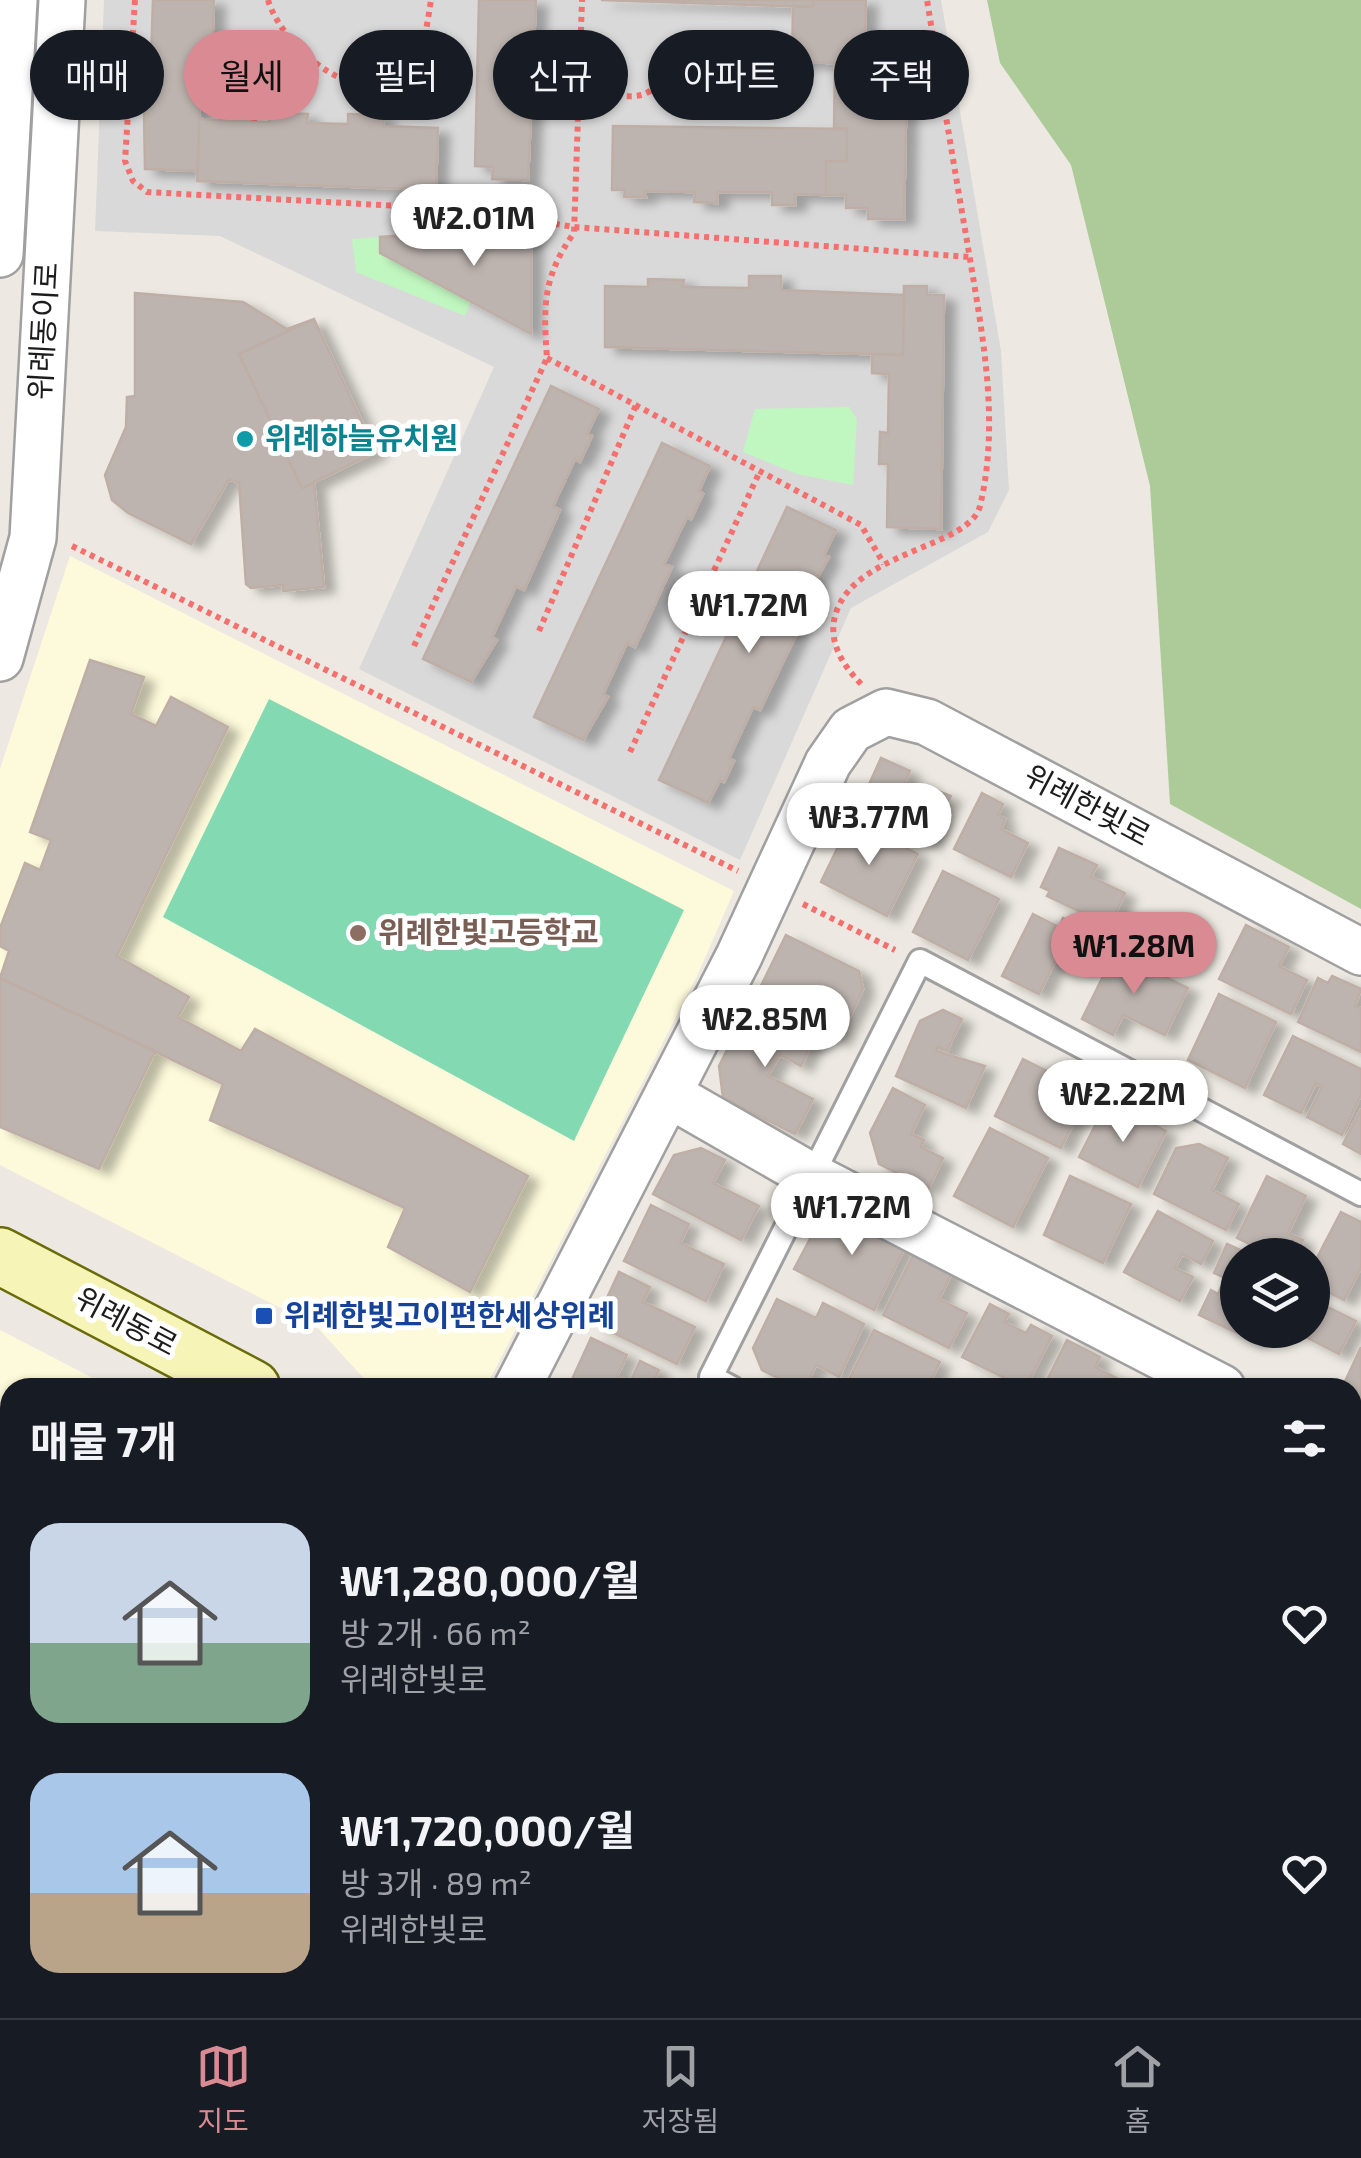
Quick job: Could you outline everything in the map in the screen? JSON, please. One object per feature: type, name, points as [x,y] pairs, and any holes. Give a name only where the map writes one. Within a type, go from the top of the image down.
[{"type":"street","points":[[0,254],[14,0]]},
{"type":"street","name":"위례동이로","points":[[0,658],[33,538],[62,0]]},
{"type":"street","points":[[522,1378],[668,1094],[828,763],[851,730],[886,712]]},
{"type":"street","name":"위례한빛로","points":[[886,712],[927,722],[1361,952]]},
{"type":"street","points":[[668,1094],[811,1176],[1203,1378]]},
{"type":"street","name":"위례동로","points":[[0,1256],[233,1378]]},
{"type":"lane","points":[[713,1378],[920,960],[1361,1194]]},
{"type":"path","points":[[135,0],[125,161],[133,182],[147,192],[471,210],[574,227],[969,257]]},
{"type":"path","points":[[268,0],[281,30]]},
{"type":"path","points":[[319,65],[356,83],[387,84],[412,66],[431,0]]},
{"type":"path","points":[[581,30],[582,0]]},
{"type":"path","points":[[886,712],[842,664],[831,626],[841,599],[856,582],[884,564],[960,529],[978,513],[987,476],[988,369],[927,0]]},
{"type":"path","points":[[414,646],[547,358],[546,294],[552,263],[574,227],[578,120]]},
{"type":"path","points":[[547,358],[861,525],[884,564]]},
{"type":"path","points":[[539,631],[636,405]]},
{"type":"path","points":[[630,752],[760,471]]},
{"type":"path","points":[[60,548],[76,546],[920,960]]},
{"type":"shaded area","points":[[104,0],[941,0],[946,30],[834,30],[834,120],[962,120],[1001,351],[1009,490],[988,532],[851,608],[740,860],[359,669],[494,367],[220,236],[95,231],[99,120],[164,120],[164,30],[103,30]]},
{"type":"shaded area","name":"위례한빛고등학교","points":[[70,556],[734,891],[698,974],[491,1378],[364,1378],[316,1326],[0,1165],[0,769]]},
{"type":"shaded area","points":[[0,1330],[93,1378],[0,1378]]},
{"type":"green space","points":[[987,0],[1361,0],[1361,909],[1170,804],[1150,486],[1071,165],[1000,63]]},
{"type":"green space","points":[[380,237],[380,253],[471,300],[465,316],[356,272],[352,239]]},
{"type":"green space","points":[[849,407],[857,419],[853,485],[797,474],[743,452],[755,409]]},
{"type":"green space","points":[[269,699],[684,910],[574,1141],[163,917]]},
{"type":"building","points":[[153,0],[214,0],[213,30],[184,30],[184,120],[199,120],[198,171],[145,169],[144,120],[164,120],[164,30],[152,30]]},
{"type":"building","points":[[479,0],[536,0],[535,30],[493,30],[493,120],[531,120],[528,180],[492,179],[493,167],[475,166]]},
{"type":"building","points":[[601,0],[813,0],[813,7]]},
{"type":"building","points":[[813,0],[866,0],[865,30],[834,30],[834,63],[814,63],[814,30],[793,30],[793,6],[813,7]]},
{"type":"building","points":[[199,120],[348,124],[348,120],[384,120],[383,126],[438,128],[436,190],[197,181]]},
{"type":"building","points":[[834,120],[906,120],[904,219],[868,219],[868,208],[846,208],[846,195],[826,195],[826,161],[847,161],[847,129],[834,128]]},
{"type":"building","points":[[613,126],[847,129],[847,161],[826,161],[826,195],[795,194],[795,205],[772,205],[772,192],[717,192],[717,203],[694,202],[695,192],[645,191],[646,197],[624,197],[625,190],[612,190]]},
{"type":"building","points":[[531,230],[531,334],[380,253],[380,237],[448,232],[446,245],[483,244],[483,235]]},
{"type":"building","points":[[749,276],[781,276],[781,290],[904,295],[903,355],[605,347],[605,286],[648,287],[648,279],[684,280],[683,287],[749,288]]},
{"type":"building","points":[[904,286],[927,286],[927,295],[944,295],[941,529],[887,527],[888,464],[879,464],[880,432],[888,433],[889,374],[872,373],[872,354],[903,355]]},
{"type":"building","name":"위례하늘유치원","points":[[135,293],[243,302],[287,329],[314,319],[376,452],[314,482],[324,587],[283,591],[283,585],[251,588],[246,584],[239,483],[229,479],[191,544],[128,513],[112,500],[105,475],[126,427],[127,397],[135,396]]},
{"type":"building","points":[[314,319],[376,452],[302,488],[239,354]]},
{"type":"building","points":[[551,386],[599,409],[587,434],[592,436],[580,462],[575,459],[553,506],[560,510],[524,590],[516,586],[492,637],[497,640],[471,682],[423,659]]},
{"type":"building","points":[[662,443],[710,466],[699,491],[703,494],[664,564],[672,567],[635,647],[627,643],[603,694],[608,697],[583,740],[534,717]]},
{"type":"building","points":[[787,507],[836,530],[824,555],[829,557],[790,627],[798,631],[760,710],[753,707],[729,758],[734,761],[708,803],[659,780]]},
{"type":"building","points":[[90,660],[144,677],[131,714],[156,726],[171,697],[228,727],[117,956],[189,997],[178,1017],[241,1051],[255,1029],[528,1176],[470,1292],[388,1247],[405,1208],[210,1120],[223,1084],[0,978],[9,951],[0,946],[0,928],[25,863],[40,870],[51,840],[30,832]]},
{"type":"building","points":[[881,758],[910,771],[902,789],[935,799],[938,791],[951,796],[930,844],[857,811]]},
{"type":"building","points":[[982,793],[1003,804],[998,815],[1005,819],[1001,829],[1028,843],[1011,877],[954,849]]},
{"type":"building","points":[[851,820],[918,854],[887,916],[821,882]]},
{"type":"building","points":[[1059,848],[1097,865],[1091,877],[1125,893],[1110,926],[1047,896],[1050,891],[1041,887]]},
{"type":"building","points":[[943,871],[999,899],[968,960],[913,932]]},
{"type":"building","points":[[1033,914],[1059,927],[1063,918],[1101,937],[1086,969],[1058,955],[1039,994],[1002,976]]},
{"type":"building","points":[[1246,925],[1289,947],[1279,966],[1307,980],[1291,1014],[1219,979]]},
{"type":"building","points":[[786,935],[859,971],[863,989],[839,1040],[755,998]]},
{"type":"building","points":[[1115,952],[1188,988],[1165,1035],[1123,1015],[1113,1035],[1082,1019]]},
{"type":"building","points":[[1332,976],[1361,989],[1355,1006],[1361,1008],[1361,1052],[1298,1022],[1318,978],[1328,983]]},
{"type":"building","points":[[0,978],[155,1051],[99,1169],[0,1127]]},
{"type":"building","points":[[1219,994],[1276,1022],[1245,1088],[1188,1060]]},
{"type":"building","points":[[749,1006],[814,1039],[801,1066],[780,1055],[768,1076],[813,1099],[795,1134],[723,1098],[719,1066]]},
{"type":"building","points":[[943,1010],[962,1019],[947,1051],[938,1047],[936,1051],[985,1066],[966,1108],[896,1076],[920,1021]]},
{"type":"building","points":[[1293,1036],[1361,1069],[1361,1095],[1342,1135],[1307,1117],[1322,1087],[1316,1083],[1301,1113],[1264,1095]]},
{"type":"building","points":[[1023,1059],[1049,1072],[1040,1091],[1050,1096],[1061,1072],[1091,1087],[1061,1148],[995,1116]]},
{"type":"building","points":[[893,1088],[925,1105],[911,1134],[924,1140],[921,1147],[943,1158],[928,1189],[879,1164],[870,1133]]},
{"type":"building","points":[[1104,1108],[1117,1116],[1121,1108],[1166,1131],[1138,1187],[1079,1157]]},
{"type":"building","points":[[1361,1109],[1361,1154],[1343,1144]]},
{"type":"building","points":[[990,1128],[1048,1158],[1013,1227],[954,1196]]},
{"type":"building","points":[[1199,1144],[1228,1158],[1212,1190],[1239,1204],[1226,1230],[1154,1194],[1176,1148]]},
{"type":"building","points":[[701,1148],[725,1160],[713,1183],[759,1206],[741,1240],[653,1194],[674,1155]]},
{"type":"building","points":[[1070,1176],[1131,1204],[1103,1263],[1044,1235]]},
{"type":"building","points":[[1267,1176],[1306,1196],[1288,1233],[1299,1238],[1237,1238]]},
{"type":"building","points":[[651,1205],[689,1224],[680,1243],[724,1264],[706,1301],[624,1261]]},
{"type":"building","points":[[1158,1211],[1213,1241],[1201,1264],[1182,1254],[1175,1268],[1193,1277],[1180,1301],[1124,1272]]},
{"type":"building","points":[[847,1212],[907,1243],[874,1310],[794,1269],[820,1220]]},
{"type":"building","points":[[1341,1212],[1361,1222],[1361,1268],[1344,1300],[1330,1293],[1327,1238]]},
{"type":"building","points":[[918,1245],[956,1264],[939,1299],[967,1313],[949,1348],[883,1315]]},
{"type":"building","points":[[619,1272],[650,1287],[643,1302],[695,1327],[677,1364],[595,1324]]},
{"type":"building","points":[[1220,1289],[1220,1325],[1199,1315],[1211,1290],[1218,1294]]},
{"type":"building","points":[[777,1299],[816,1318],[823,1303],[864,1324],[839,1377],[816,1365],[810,1378],[778,1378],[762,1370],[753,1348]]},
{"type":"building","points":[[990,1304],[1009,1314],[1004,1322],[1026,1333],[1031,1325],[1052,1336],[1030,1378],[1005,1378],[962,1357]]},
{"type":"building","points":[[1330,1308],[1356,1321],[1339,1354],[1327,1348]]},
{"type":"building","points":[[874,1330],[940,1362],[932,1378],[850,1378]]},
{"type":"building","points":[[591,1338],[627,1355],[617,1376],[621,1378],[573,1378]]},
{"type":"building","points":[[1067,1340],[1100,1357],[1095,1367],[1116,1378],[1048,1378]]},
{"type":"building","points":[[1361,1347],[1361,1378],[1347,1378]]},
{"type":"building","points":[[640,1361],[659,1370],[655,1378],[632,1378]]},
{"type":"place","name":"위례하늘유치원","points":[[245,439]]},
{"type":"place","name":"위례한빛고등학교","points":[[358,933]]},
{"type":"place","name":"위례한빛고이편한세상위례","points":[[264,1316]]}]
